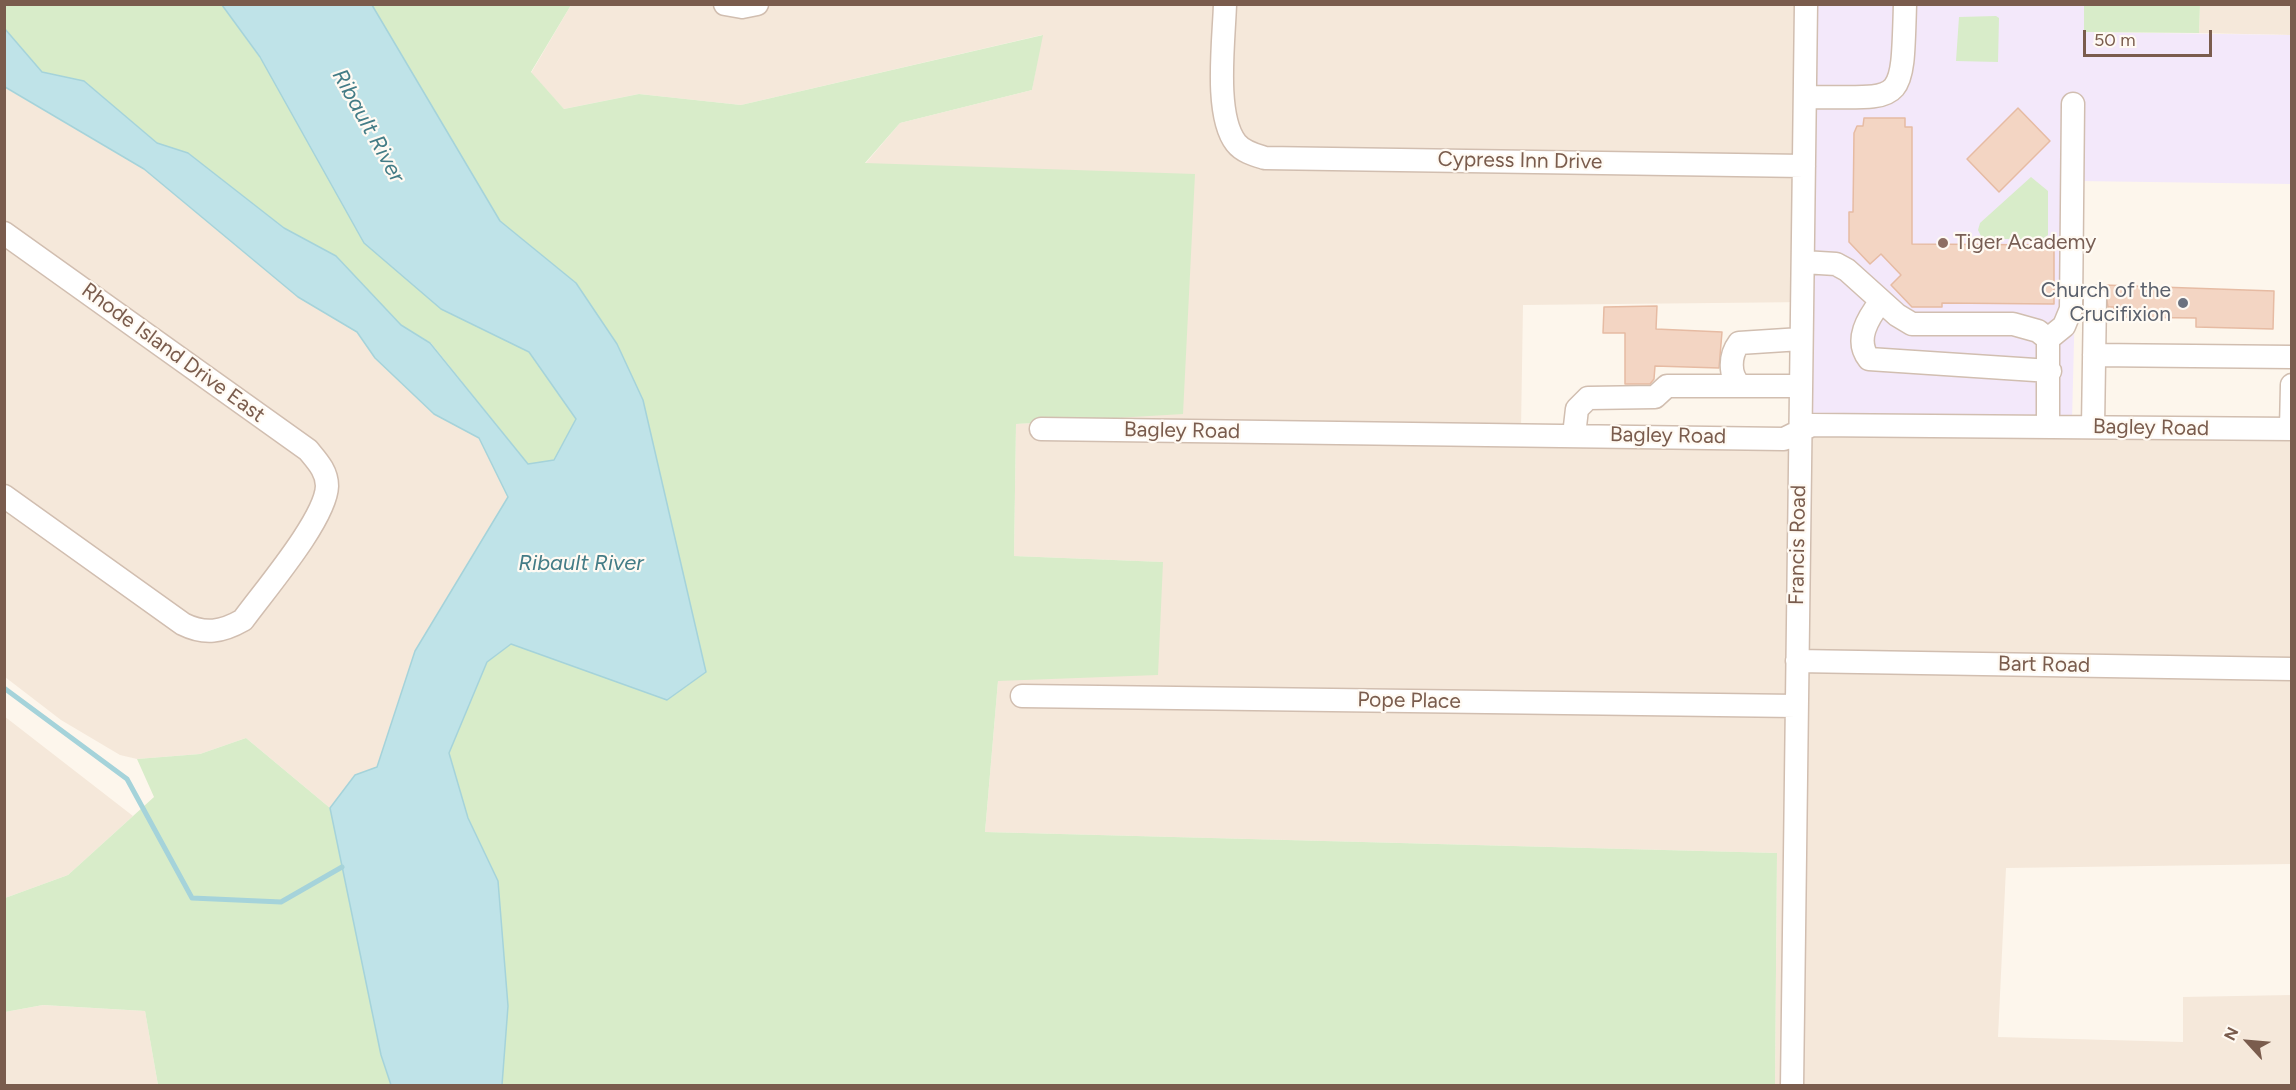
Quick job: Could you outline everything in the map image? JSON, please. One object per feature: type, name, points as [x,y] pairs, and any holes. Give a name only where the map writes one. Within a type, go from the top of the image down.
[{"type":"street","points":[[725,4],[742,7],[757,4]]},
{"type":"street","name":"Cypress Inn Drive","points":[[1225,4],[1223,102],[1230,134],[1238,146],[1265,158],[1804,166]]},
{"type":"street","name":"Francis Road","points":[[1792,1086],[1806,4]]},
{"type":"street","points":[[1805,97],[1878,98],[1894,89],[1903,69],[1905,4]]},
{"type":"street","points":[[2048,339],[2064,326],[2071,309],[2073,104]]},
{"type":"street","name":"Rhode Island Drive East","points":[[4,233],[308,450],[324,469],[327,484],[319,514],[243,620],[227,629],[210,632],[183,624],[4,496]]},
{"type":"street","points":[[1803,262],[1836,264],[1847,270],[1881,301],[1912,324],[2013,324],[2038,331],[2048,339],[2050,371],[2048,427]]},
{"type":"street","points":[[2093,427],[2095,297]]},
{"type":"street","points":[[1881,301],[1869,316],[1862,334],[1863,352],[1869,359],[2050,371]]},
{"type":"street","points":[[1741,386],[1732,369],[1733,354],[1739,343],[1802,339]]},
{"type":"street","points":[[2094,355],[2292,357]]},
{"type":"street","points":[[2291,429],[2292,385]]},
{"type":"street","points":[[1574,435],[1577,409],[1588,398],[1655,397],[1667,386],[1801,386]]},
{"type":"street","name":"Bagley Road","points":[[1041,429],[1784,439],[1812,425],[2291,429]]},
{"type":"street","name":"Bart Road","points":[[1797,661],[2292,669]]},
{"type":"street","name":"Pope Place","points":[[1022,696],[1796,706]]},
{"type":"shaded area","points":[[571,5],[1813,5],[1809,302],[1523,305],[1521,429],[1788,431],[2291,422],[2291,864],[2006,868],[1998,1037],[2183,1042],[2183,997],[2291,995],[2291,1085],[1775,1085],[1777,853],[985,832],[998,681],[1162,562],[1014,556],[1016,424],[1183,413],[865,164],[900,123],[1032,90],[1042,35],[741,105],[639,94],[564,109],[531,73]]},
{"type":"shaded area","name":"Tiger Academy","points":[[1813,5],[2084,5],[2084,32],[2291,35],[2291,184],[2078,181],[2072,421],[1808,416]]},
{"type":"shaded area","points":[[2200,5],[2291,5],[2291,35],[2199,33]]},
{"type":"shaded area","points":[[4,87],[144,169],[298,297],[357,332],[375,358],[434,414],[479,438],[508,497],[415,651],[377,767],[355,775],[330,808],[246,738],[200,754],[137,759],[120,755],[61,720],[5,677]]},
{"type":"shaded area","points":[[4,716],[133,816],[68,875],[5,898]]},
{"type":"shaded area","points":[[43,1005],[145,1011],[158,1085],[5,1086],[5,1012]]},
{"type":"green space","points":[[4,5],[222,5],[441,309],[529,352],[576,419],[554,461],[528,464],[431,343],[401,325],[336,256],[284,228],[188,153],[157,143],[84,81],[42,72],[5,29]]},
{"type":"green space","points":[[372,5],[571,5],[531,72],[564,109],[639,94],[741,105],[1043,35],[1032,90],[900,123],[865,163],[1195,174],[1183,414],[1016,424],[1014,556],[1163,562],[1158,675],[998,681],[985,832],[1777,853],[1775,1085],[502,1085],[508,1006],[498,881],[468,818],[449,753],[487,662],[511,644],[667,700],[706,672],[643,400],[617,344],[576,283],[500,221]]},
{"type":"green space","points":[[2084,5],[2200,5],[2199,33],[2084,32]]},
{"type":"green space","points":[[1996,16],[1999,18],[1998,62],[1956,61],[1959,17]]},
{"type":"green space","points":[[2031,177],[2048,191],[2048,235],[2042,239],[1987,239],[1981,236],[1978,230],[1980,223]]},
{"type":"green space","points":[[246,738],[330,808],[381,1055],[391,1085],[158,1085],[145,1011],[43,1005],[5,1012],[5,898],[68,875],[154,797],[137,759],[200,754]]},
{"type":"water","name":"Ribault River","points":[[222,5],[372,5],[500,221],[576,283],[617,344],[643,400],[706,672],[667,700],[511,644],[487,662],[449,753],[468,818],[498,881],[508,1006],[502,1085],[391,1085],[381,1055],[330,808],[355,775],[377,767],[415,651],[508,497],[479,438],[434,414],[375,358],[357,332],[298,297],[144,169],[5,87],[5,29],[42,72],[84,81],[157,143],[188,153],[284,228],[336,256],[401,325],[430,343],[528,464],[554,460],[576,419],[529,352],[441,309],[364,243],[260,57]]},
{"type":"building","points":[[2018,108],[2050,141],[1999,192],[1967,159]]},
{"type":"building","points":[[1864,118],[1905,118],[1905,127],[1912,127],[1912,244],[2054,245],[2054,304],[1942,303],[1942,307],[1912,307],[1891,285],[1901,275],[1881,254],[1870,264],[1849,242],[1849,212],[1853,212],[1854,133],[1857,126],[1863,126]]},
{"type":"building","points":[[2104,285],[2274,291],[2273,329],[2196,327],[2196,318],[2113,317],[2114,307],[2108,307]]},
{"type":"building","points":[[1657,306],[1656,329],[1722,332],[1719,368],[1655,366],[1654,379],[1650,384],[1625,384],[1625,333],[1603,333],[1604,307]]},
{"type":"waterway","points":[[4,688],[127,779],[192,898],[281,902],[342,867]]},
{"type":"place","name":"Tiger Academy","points":[[1943,243]]},
{"type":"place","name":"Church of the Crucifixion","points":[[2183,303]]}]
